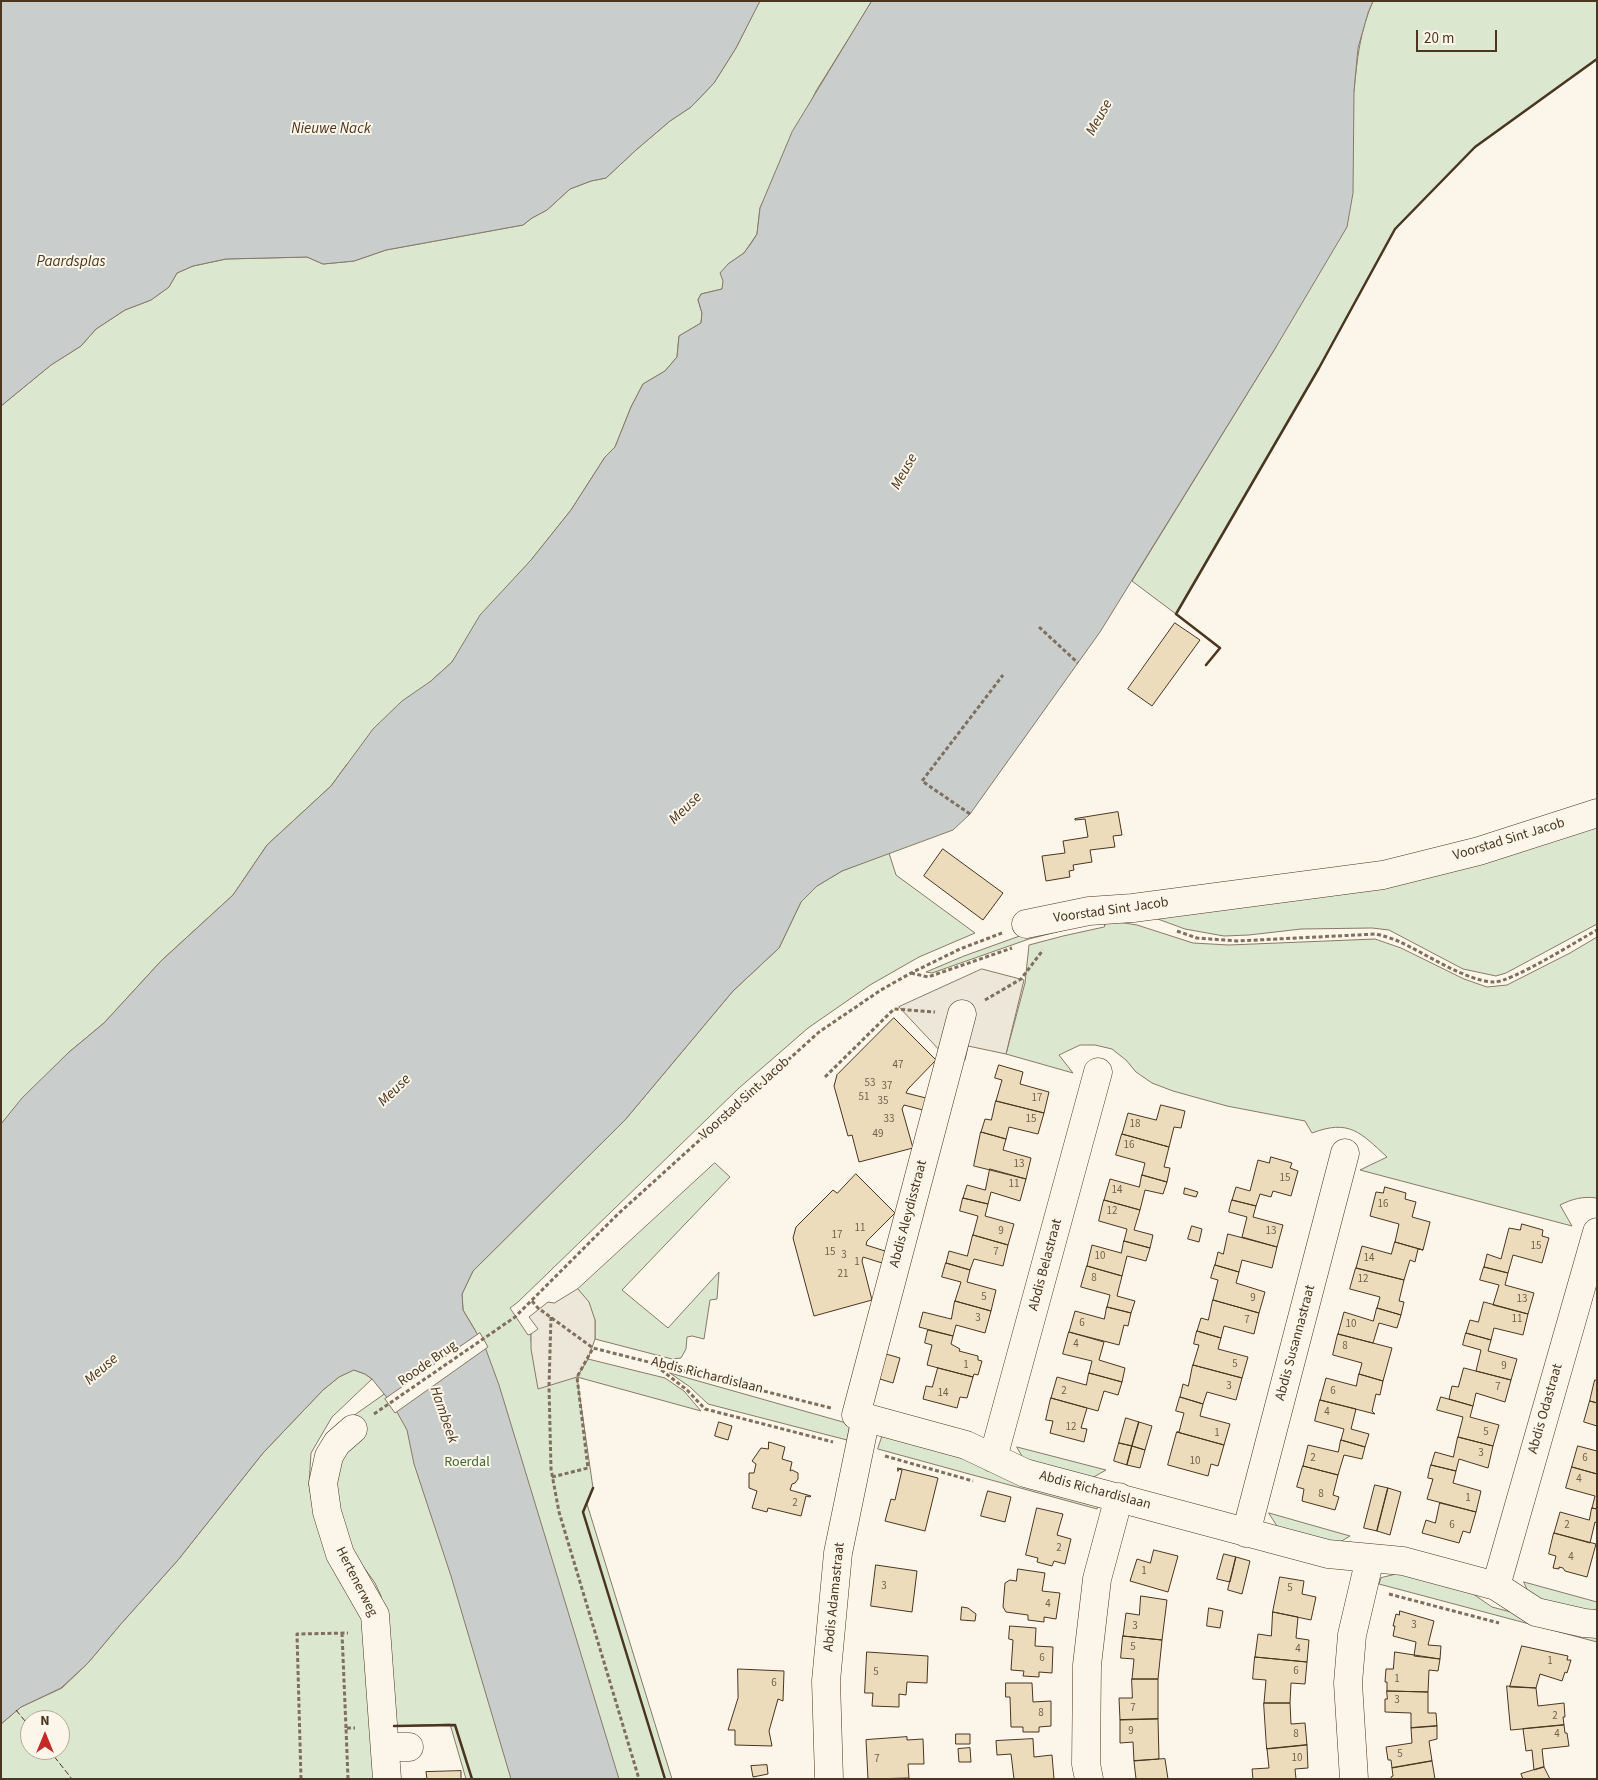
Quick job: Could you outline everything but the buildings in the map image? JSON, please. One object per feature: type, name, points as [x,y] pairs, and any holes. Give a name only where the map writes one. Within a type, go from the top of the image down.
[{"type":"street","name":"Voorstad Sint Jacob","points":[[1026,924],[1089,911],[1134,908],[1384,875],[1479,851],[1597,813]]},
{"type":"street","name":"Abdis Aleydisstraat","points":[[861,1416],[962,1014]]},
{"type":"street","name":"Abdis Belastraat","points":[[993,1458],[1098,1072]]},
{"type":"street","name":"Abdis Susannastraat","points":[[1246,1533],[1345,1153]]},
{"type":"street","name":"Abdis Odastraat","points":[[1496,1586],[1597,1232]]},
{"type":"street","name":"Abdis Richardislaan","points":[[861,1416],[966,1445],[1024,1473],[1328,1554],[1402,1561],[1496,1586],[1536,1612],[1584,1623],[1597,1624]]},
{"type":"street","name":"Abdis Adamastraat","points":[[829,1779],[826,1681],[838,1553],[861,1416]]},
{"type":"street","name":"Hertenerweg","points":[[353,1429],[337,1443],[328,1456],[323,1482],[327,1512],[340,1554],[376,1615],[377,1633],[397,1747],[387,1779]]},
{"type":"street","points":[[1089,1779],[1086,1764],[1086,1665],[1097,1579],[1119,1497]]},
{"type":"street","points":[[1354,1779],[1348,1684],[1352,1635],[1370,1558]]},
{"type":"path","points":[[1039,627],[1078,663]]},
{"type":"path","points":[[970,814],[922,781],[1003,675]]},
{"type":"path","name":"Voorstad Sint Jacob","points":[[515,1317],[618,1214],[819,1032],[881,990],[911,973],[960,949],[1026,924]]},
{"type":"path","points":[[1169,928],[1197,938],[1237,941],[1376,934],[1398,941],[1444,965],[1475,978],[1494,982],[1511,978],[1597,930]]},
{"type":"path","points":[[825,1078],[894,1009],[962,1014],[1021,979],[1039,954],[1046,948]]},
{"type":"path","points":[[532,1302],[593,1348],[577,1377],[588,1468],[552,1477]]},
{"type":"path","name":"Roode Brug","points":[[353,1429],[515,1317]]},
{"type":"path","points":[[551,1317],[549,1386],[552,1477],[559,1512],[639,1779]]},
{"type":"path","name":"Abdis Richardislaan","points":[[593,1348],[861,1416]]},
{"type":"path","points":[[342,1633],[348,1779]]},
{"type":"path","points":[[301,1779],[297,1634],[377,1633]]},
{"type":"path","points":[[346,1728],[363,1728]]},
{"type":"green space","points":[[760,1],[872,1],[816,91],[760,208],[757,234],[744,253],[728,264],[722,289],[701,294],[698,300],[702,313],[701,323],[679,336],[677,357],[665,371],[643,384],[631,407],[615,447],[605,457],[571,510],[452,662],[347,764],[331,786],[267,845],[233,895],[161,961],[104,1023],[68,1053],[1,1124],[1,406],[51,365],[81,346],[96,329],[125,310],[151,300],[169,287],[177,273],[193,266],[226,259],[307,257],[323,264],[354,261],[386,250],[523,225],[547,210],[570,189],[591,181],[606,178],[670,121],[691,107],[714,83],[736,48]]},
{"type":"green space","points":[[1373,1],[1597,1],[1597,59],[1475,147],[1395,229],[1319,368],[1176,614],[1132,581],[1276,347],[1354,91],[1362,34]]},
{"type":"green space","points":[[1597,822],[1597,924],[1506,973],[1496,976],[1463,969],[1389,930],[1372,928],[1301,929],[1224,936],[1185,929],[1155,918]]},
{"type":"green space","name":"Roerdal","points":[[889,853],[896,875],[975,933],[919,957],[870,985],[808,1028],[739,1088],[510,1308],[528,1335],[531,1334],[531,1342],[577,1377],[593,1488],[587,1504],[672,1779],[466,1779],[450,1724],[393,1726],[381,1596],[375,1583],[355,1555],[335,1501],[334,1469],[346,1421],[475,1330],[463,1310],[462,1294],[473,1271],[625,1120],[733,991],[779,948],[801,902],[817,886],[842,871]]},
{"type":"green space","points":[[1106,920],[1137,925],[1193,943],[1229,945],[1375,939],[1401,948],[1464,979],[1487,987],[1507,985],[1597,937],[1597,1198],[1578,1198],[1560,1205],[1572,1226],[1360,1170],[1387,1157],[1353,1130],[1336,1127],[1312,1133],[1305,1121],[1227,1106],[1173,1091],[1152,1083],[1136,1072],[1126,1060],[1112,1049],[1095,1045],[1080,1045],[1059,1055],[1073,1073],[1006,1054],[1025,983],[1029,945],[1104,927]]},
{"type":"green space","points":[[1076,927],[1029,939],[932,973],[926,972],[1028,933]]},
{"type":"green space","points":[[715,1163],[730,1177],[622,1290],[668,1328],[719,1272],[717,1299],[710,1300],[704,1339],[692,1336],[687,1337],[686,1349],[681,1358],[672,1359],[595,1339],[595,1320],[578,1289]]},
{"type":"green space","points":[[588,1359],[665,1378],[684,1391],[701,1411],[577,1377]]},
{"type":"green space","points":[[354,1370],[372,1379],[332,1417],[311,1453],[309,1485],[315,1519],[362,1616],[376,1779],[1,1779],[1,1724],[21,1707],[62,1688],[88,1663],[178,1560],[263,1453],[323,1390],[339,1377]]},
{"type":"green space","points":[[670,1373],[850,1424],[847,1440],[708,1404],[690,1387]]},
{"type":"green space","points":[[883,1434],[1099,1500],[1097,1509],[878,1449]]},
{"type":"green space","points":[[1017,1447],[1106,1470],[1083,1483],[1030,1469]]},
{"type":"green space","points":[[1269,1513],[1350,1536],[1330,1548],[1283,1535]]},
{"type":"green space","points":[[1401,1573],[1466,1589],[1492,1607],[1597,1635],[1597,1642],[1379,1584],[1381,1578]]},
{"type":"green space","points":[[1524,1582],[1597,1602],[1597,1609],[1583,1617],[1534,1604]]},
{"type":"shaded area","points":[[982,969],[1024,980],[1006,1054],[968,1046],[965,1060],[943,1054],[899,1007]]},
{"type":"shaded area","points":[[578,1289],[589,1302],[595,1320],[595,1339],[588,1359],[577,1377],[538,1389],[531,1349],[531,1334],[538,1329],[529,1317],[548,1302],[554,1303]]},
{"type":"water","name":"Nieuwe Nack","points":[[1,1],[760,1],[736,48],[714,83],[691,107],[670,121],[606,178],[591,181],[570,189],[547,210],[523,225],[386,250],[354,261],[323,264],[307,257],[226,259],[193,266],[177,273],[169,287],[151,300],[125,310],[96,329],[81,346],[51,365],[1,406]]},
{"type":"water","points":[[872,1],[1373,1],[1358,48],[1354,91],[1353,193],[1347,227],[1276,347],[1100,632],[970,814],[953,830],[842,871],[817,886],[801,902],[779,948],[733,991],[625,1120],[473,1271],[462,1294],[463,1310],[485,1347],[499,1385],[619,1779],[511,1779],[451,1576],[414,1464],[407,1430],[393,1405],[372,1379],[354,1370],[339,1377],[323,1390],[263,1453],[178,1560],[88,1663],[61,1688],[21,1707],[1,1724],[1,1124],[22,1098],[68,1053],[104,1023],[161,961],[233,895],[267,845],[331,786],[373,729],[402,701],[431,681],[452,662],[480,615],[531,560],[571,510],[605,457],[615,447],[631,407],[643,384],[665,371],[677,357],[679,336],[701,323],[702,313],[698,300],[701,294],[722,289],[723,281],[720,273],[728,264],[744,253],[757,234],[760,208],[792,132]]},
{"type":"pier","points":[[480,1333],[488,1347],[395,1413],[385,1399]]},
{"type":"fence","points":[[16,1710],[20,1715]]},
{"type":"fence","points":[[57,1760],[72,1779]]},
{"type":"wall","points":[[1206,665],[1220,648],[1176,614],[1319,368],[1395,229],[1475,147],[1597,59]]},
{"type":"wall","points":[[593,1488],[583,1512],[665,1779]]},
{"type":"wall","points":[[394,1726],[455,1725],[472,1779]]},
{"type":"water label","name":"Meuse","points":[[1100,118]]},
{"type":"water label","name":"Paardsplas","points":[[71,263]]},
{"type":"water label","name":"Meuse","points":[[905,472]]},
{"type":"water label","name":"Meuse","points":[[686,809]]},
{"type":"water label","name":"Meuse","points":[[395,1091]]},
{"type":"water label","name":"Meuse","points":[[102,1370]]},
{"type":"water label","name":"Hambeek","points":[[443,1415]]}]
